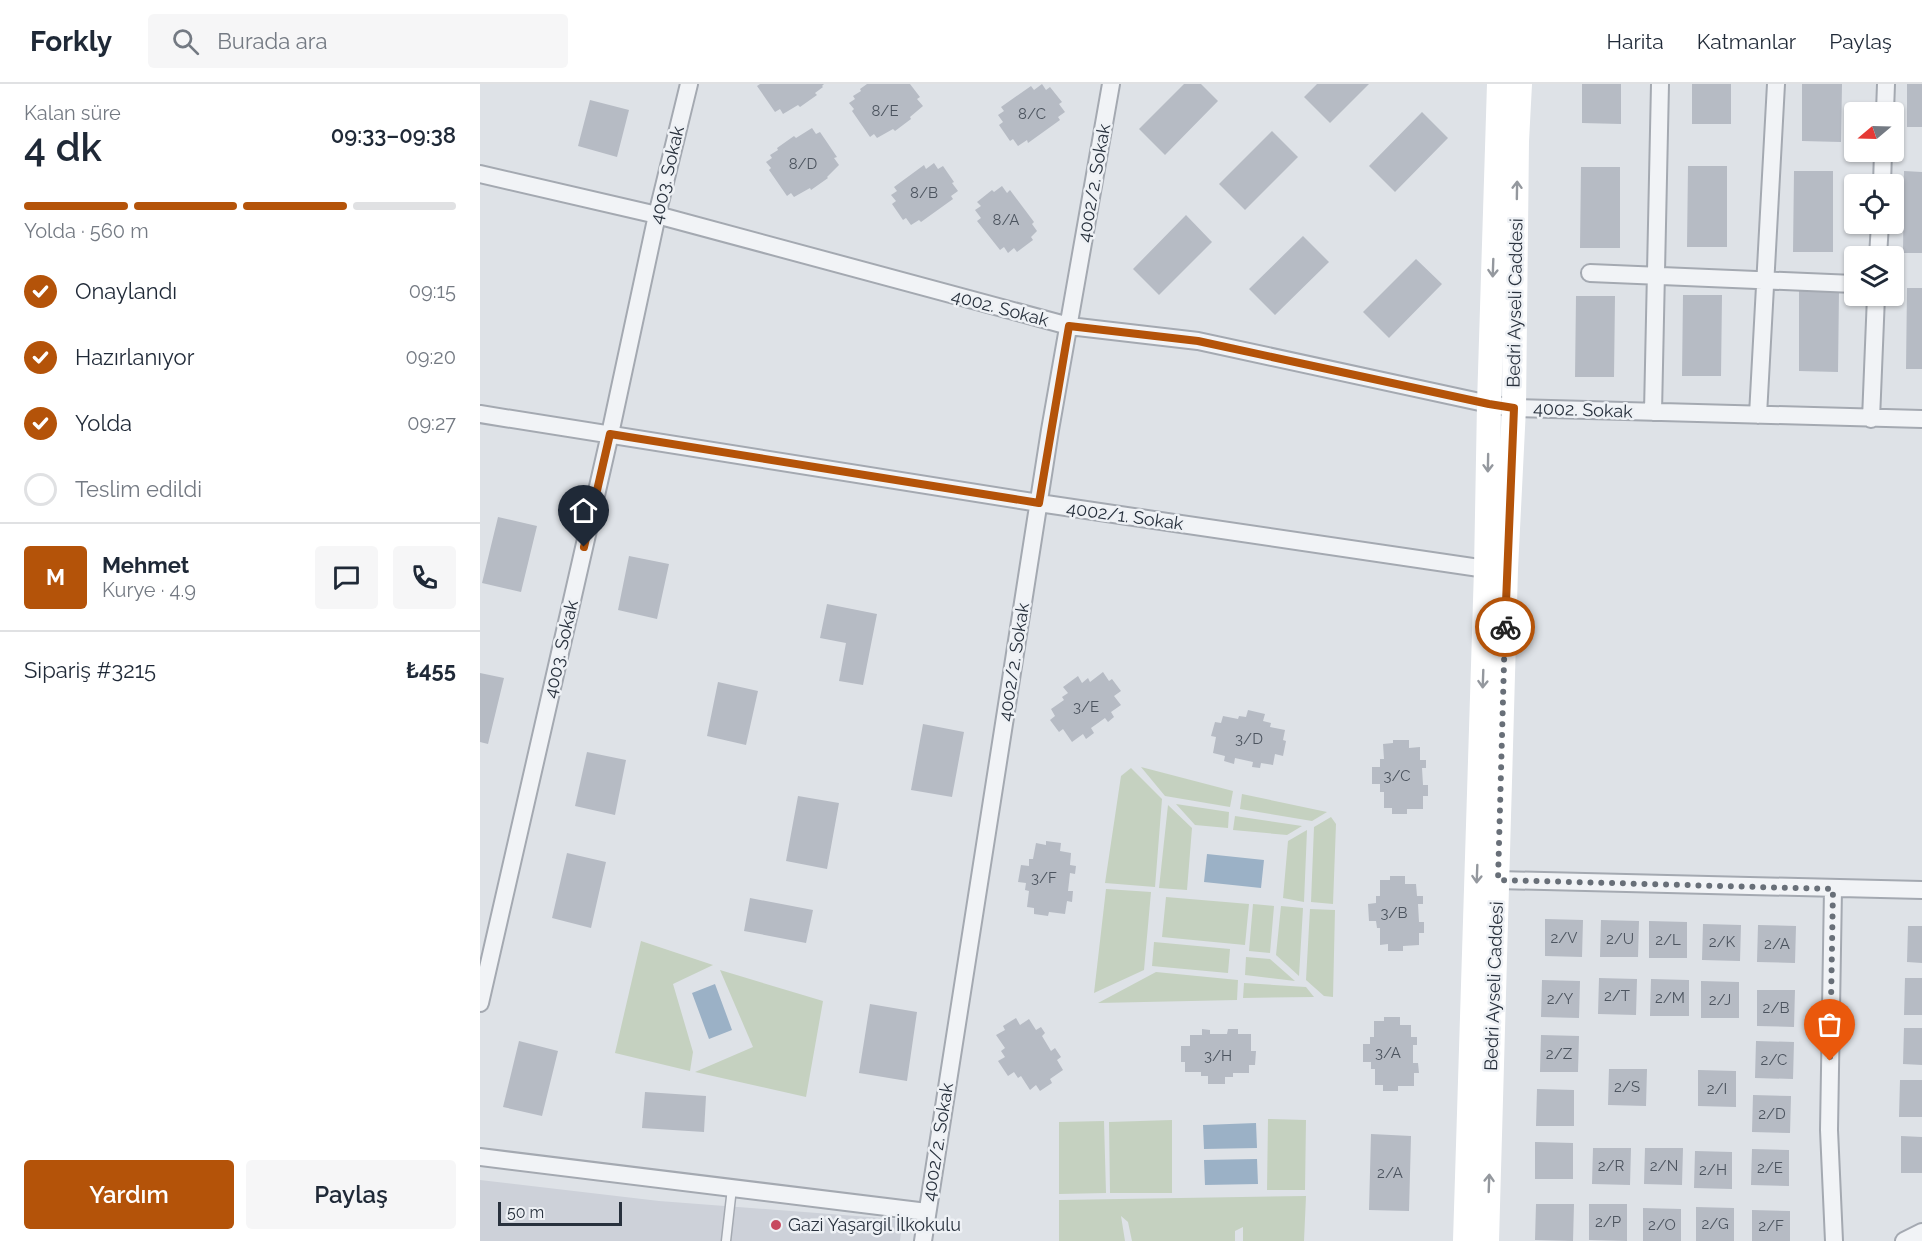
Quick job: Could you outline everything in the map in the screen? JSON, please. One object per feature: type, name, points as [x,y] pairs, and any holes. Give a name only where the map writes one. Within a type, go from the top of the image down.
[{"type":"main road","name":"Bedri Ayseli Caddesi","points":[[1465,1241],[1499,84]]},
{"type":"main road","name":"Bedri Ayseli Caddesi","points":[[1487,1241],[1506,581],[1514,408],[1517,141],[1520,84]]},
{"type":"street","name":"4003. Sokak","points":[[480,1003],[487,944],[610,434],[657,215],[689,84]]},
{"type":"street","name":"4002/2. Sokak","points":[[923,1241],[1039,503],[1111,84]]},
{"type":"street","points":[[1653,412],[1659,84]]},
{"type":"street","points":[[1758,415],[1776,84]]},
{"type":"street","points":[[1885,102],[1886,84]]},
{"type":"street","name":"4002. Sokak","points":[[480,174],[657,215],[1069,326],[1198,341],[1489,404],[1514,408],[1922,419]]},
{"type":"street","points":[[1590,273],[1844,284]]},
{"type":"street","points":[[1870,418],[1876,306]]},
{"type":"street","name":"4002/1. Sokak","points":[[480,414],[1039,503],[1486,568]]},
{"type":"street","points":[[1498,880],[1922,891]]},
{"type":"street","points":[[1833,889],[1829,1130],[1834,1241]]},
{"type":"street","points":[[480,1157],[927,1212]]},
{"type":"street","points":[[1904,1241],[1922,1232]]},
{"type":"lane","points":[[726,1241],[732,1188]]},
{"type":"shaded area","points":[[480,1180],[659,1201],[895,1219],[901,1232],[900,1241],[480,1241]]},
{"type":"green space","points":[[1141,767],[1233,791],[1230,807],[1165,796]]},
{"type":"green space","points":[[1131,768],[1162,799],[1155,887],[1105,883],[1121,776]]},
{"type":"green space","points":[[1242,794],[1327,812],[1312,821],[1240,809]]},
{"type":"green space","points":[[1176,804],[1229,812],[1228,828],[1195,825]]},
{"type":"green space","points":[[1168,805],[1192,828],[1187,890],[1159,888]]},
{"type":"green space","points":[[1235,816],[1302,826],[1287,835],[1233,830]]},
{"type":"green space","points":[[1331,817],[1336,824],[1333,904],[1311,902],[1314,827]]},
{"type":"green space","points":[[1307,830],[1304,902],[1283,898],[1288,841]]},
{"type":"green space","points":[[1106,889],[1151,892],[1144,970],[1094,993]]},
{"type":"green space","points":[[1166,897],[1249,904],[1245,945],[1162,937]]},
{"type":"green space","points":[[1253,904],[1274,906],[1270,953],[1249,951]]},
{"type":"green space","points":[[1281,906],[1303,908],[1299,976],[1276,955]]},
{"type":"green space","points":[[1310,909],[1335,910],[1333,997],[1324,996],[1306,980]]},
{"type":"green space","points":[[641,941],[713,965],[673,984],[693,1052],[690,1071],[615,1053]]},
{"type":"green space","points":[[1154,942],[1230,949],[1228,973],[1152,966]]},
{"type":"green space","points":[[1246,957],[1270,959],[1295,981],[1245,975]]},
{"type":"green space","points":[[720,970],[823,1001],[806,1097],[695,1072],[753,1047]]},
{"type":"green space","points":[[1156,972],[1238,980],[1237,1000],[1098,1003]]},
{"type":"green space","points":[[1244,983],[1306,987],[1314,997],[1243,998]]},
{"type":"green space","points":[[1268,1119],[1306,1120],[1305,1190],[1267,1190]]},
{"type":"green space","points":[[1172,1120],[1172,1193],[1110,1193],[1109,1122]]},
{"type":"green space","points":[[1104,1121],[1106,1193],[1059,1194],[1059,1122]]},
{"type":"green space","points":[[1306,1196],[1304,1241],[1243,1241],[1243,1227],[1235,1231],[1235,1241],[1132,1241],[1128,1222],[1121,1216],[1125,1241],[1059,1241],[1059,1200]]},
{"type":"water","points":[[1207,854],[1264,860],[1261,888],[1204,882]]},
{"type":"water","points":[[715,984],[732,1030],[709,1039],[692,993]]},
{"type":"water","points":[[1256,1123],[1257,1148],[1204,1149],[1203,1125]]},
{"type":"water","points":[[1257,1159],[1258,1184],[1205,1185],[1204,1160]]},
{"type":"building","points":[[760,84],[824,84],[815,93],[817,95],[800,107],[798,105],[783,114],[780,109],[775,112],[757,86]]},
{"type":"building","points":[[867,84],[910,84],[920,97],[917,99],[923,106],[895,131],[893,129],[877,138],[874,134],[870,137],[849,103],[855,99],[853,96]]},
{"type":"building","points":[[1042,84],[1046,90],[1050,87],[1062,102],[1059,104],[1065,112],[1058,117],[1060,120],[1028,143],[1027,140],[1018,146],[1013,139],[1010,141],[999,125],[1003,122],[998,115],[1004,111],[1001,107],[1031,86],[1034,90]]},
{"type":"building","points":[[1184,84],[1201,84],[1218,101],[1165,155],[1139,129]]},
{"type":"building","points":[[1317,84],[1369,84],[1330,123],[1304,97]]},
{"type":"building","points":[[1582,84],[1621,84],[1621,124],[1582,123]]},
{"type":"building","points":[[1692,84],[1731,84],[1731,124],[1692,124]]},
{"type":"building","points":[[1802,84],[1842,84],[1841,142],[1802,141]]},
{"type":"building","points":[[1907,84],[1922,84],[1922,127],[1907,127]]},
{"type":"building","points":[[590,100],[629,110],[617,157],[578,146]]},
{"type":"building","points":[[1422,112],[1448,138],[1395,192],[1369,166]]},
{"type":"building","points":[[812,128],[816,134],[820,132],[837,157],[834,158],[839,165],[828,178],[811,190],[810,188],[794,197],[791,193],[787,196],[766,162],[772,158],[770,155],[778,150],[777,148],[794,136],[796,138]]},
{"type":"building","points":[[1272,131],[1298,157],[1245,210],[1219,184]]},
{"type":"building","points":[[934,163],[938,169],[943,166],[958,191],[951,196],[953,199],[921,222],[919,220],[911,225],[906,218],[903,220],[892,204],[896,201],[891,195],[897,191],[894,187],[924,165],[926,169]]},
{"type":"building","points":[[1688,166],[1727,166],[1727,247],[1687,247]]},
{"type":"building","points":[[1581,167],[1620,167],[1620,248],[1580,248]]},
{"type":"building","points":[[1794,171],[1833,171],[1833,252],[1793,252]]},
{"type":"building","points":[[1904,171],[1922,172],[1922,253],[1904,253]]},
{"type":"building","points":[[1002,186],[1007,193],[1010,190],[1034,222],[1032,224],[1037,231],[1031,237],[1033,240],[1017,252],[1014,248],[1008,253],[1004,247],[1000,250],[977,221],[981,218],[975,210],[981,206],[977,202],[992,190],[994,192]]},
{"type":"building","points":[[1186,215],[1212,242],[1159,295],[1133,269]]},
{"type":"building","points":[[1303,236],[1329,262],[1275,315],[1249,289]]},
{"type":"building","points":[[1416,259],[1442,284],[1389,338],[1363,312]]},
{"type":"building","points":[[1907,288],[1922,288],[1922,369],[1906,369]]},
{"type":"building","points":[[1799,290],[1839,291],[1838,372],[1799,371]]},
{"type":"building","points":[[1683,295],[1722,295],[1721,376],[1682,376]]},
{"type":"building","points":[[1576,296],[1615,296],[1614,377],[1575,377]]},
{"type":"building","points":[[498,517],[537,526],[521,592],[482,583]]},
{"type":"building","points":[[629,556],[669,564],[657,619],[618,610]]},
{"type":"building","points":[[827,604],[877,614],[863,685],[839,681],[846,643],[820,638]]},
{"type":"building","points":[[1103,672],[1109,681],[1112,679],[1121,691],[1114,696],[1121,705],[1111,712],[1114,717],[1108,722],[1105,718],[1091,728],[1094,733],[1086,739],[1083,734],[1072,742],[1063,729],[1059,732],[1050,720],[1055,716],[1051,709],[1064,700],[1062,697],[1068,693],[1063,687],[1078,676],[1082,683],[1088,678],[1090,682]]},
{"type":"building","points":[[480,673],[504,678],[488,744],[480,742]]},
{"type":"building","points":[[718,682],[758,691],[746,745],[707,736]]},
{"type":"building","points":[[1248,710],[1265,714],[1263,721],[1271,723],[1270,727],[1285,730],[1283,740],[1286,741],[1283,756],[1275,754],[1273,765],[1261,763],[1260,768],[1252,767],[1253,762],[1235,758],[1234,764],[1224,761],[1225,756],[1213,753],[1216,737],[1211,736],[1215,722],[1221,723],[1223,716],[1238,719],[1239,716],[1246,717]]},
{"type":"building","points":[[923,724],[964,732],[952,797],[911,790]]},
{"type":"building","points":[[1393,740],[1409,740],[1409,748],[1420,747],[1420,760],[1426,760],[1426,768],[1422,768],[1423,785],[1428,785],[1428,796],[1423,796],[1423,809],[1407,809],[1407,814],[1392,814],[1392,808],[1384,808],[1384,792],[1380,792],[1380,784],[1372,784],[1372,767],[1380,767],[1380,759],[1384,759],[1383,744],[1393,743]]},
{"type":"building","points":[[587,752],[626,760],[615,815],[575,806]]},
{"type":"building","points":[[798,796],[839,803],[827,869],[786,861]]},
{"type":"building","points":[[1046,841],[1061,843],[1060,851],[1071,853],[1070,865],[1076,866],[1075,874],[1070,873],[1068,891],[1073,891],[1072,902],[1067,901],[1065,914],[1049,912],[1048,916],[1034,914],[1034,908],[1027,907],[1029,891],[1025,890],[1026,883],[1018,882],[1021,865],[1029,866],[1029,859],[1033,859],[1036,843],[1046,845]]},
{"type":"building","points":[[567,853],[606,862],[591,928],[552,918]]},
{"type":"building","points":[[1390,876],[1405,876],[1405,884],[1416,884],[1417,896],[1423,896],[1423,904],[1418,904],[1419,922],[1424,922],[1424,933],[1419,933],[1419,945],[1403,946],[1403,951],[1388,951],[1388,944],[1380,945],[1380,928],[1377,928],[1376,921],[1369,921],[1368,904],[1376,903],[1376,896],[1380,896],[1380,880],[1390,880]]},
{"type":"building","points":[[750,898],[813,910],[806,943],[744,931]]},
{"type":"building","points":[[1545,919],[1583,920],[1582,957],[1545,956]]},
{"type":"building","points":[[1601,920],[1639,921],[1638,957],[1600,957]]},
{"type":"building","points":[[1649,921],[1687,922],[1687,958],[1649,958]]},
{"type":"building","points":[[1703,924],[1741,925],[1740,961],[1702,960]]},
{"type":"building","points":[[1758,925],[1796,926],[1795,963],[1757,962]]},
{"type":"building","points":[[1908,926],[1922,926],[1922,963],[1907,962]]},
{"type":"building","points":[[1599,978],[1637,979],[1636,1015],[1598,1014]]},
{"type":"building","points":[[1905,978],[1922,978],[1922,1015],[1904,1015]]},
{"type":"building","points":[[1651,979],[1689,980],[1689,1016],[1650,1016]]},
{"type":"building","points":[[1542,980],[1580,981],[1579,1018],[1541,1017]]},
{"type":"building","points":[[1701,981],[1739,982],[1739,1018],[1701,1018]]},
{"type":"building","points":[[1757,990],[1795,990],[1794,1027],[1757,1026]]},
{"type":"building","points":[[870,1004],[917,1012],[907,1081],[859,1073]]},
{"type":"building","points":[[1384,1017],[1400,1017],[1400,1025],[1411,1025],[1411,1037],[1417,1037],[1417,1045],[1413,1045],[1413,1063],[1418,1063],[1419,1073],[1414,1073],[1414,1086],[1398,1086],[1398,1091],[1383,1091],[1383,1085],[1375,1085],[1375,1069],[1371,1069],[1371,1062],[1363,1062],[1363,1044],[1370,1044],[1370,1037],[1374,1037],[1374,1021],[1384,1021]]},
{"type":"building","points":[[1016,1018],[1020,1025],[1029,1019],[1036,1030],[1041,1027],[1045,1033],[1042,1036],[1051,1051],[1055,1048],[1061,1057],[1057,1060],[1063,1070],[1050,1079],[1052,1083],[1040,1091],[1036,1085],[1030,1090],[1021,1076],[1018,1078],[1014,1072],[1008,1076],[998,1061],[1005,1057],[1001,1051],[1005,1048],[996,1035],[1005,1030],[1003,1026]]},
{"type":"building","points":[[1904,1028],[1922,1028],[1922,1065],[1903,1064]]},
{"type":"building","points":[[1202,1029],[1210,1030],[1210,1034],[1227,1034],[1228,1029],[1238,1029],[1238,1034],[1251,1034],[1251,1051],[1256,1051],[1255,1065],[1249,1065],[1249,1073],[1233,1073],[1233,1077],[1225,1077],[1225,1084],[1208,1084],[1208,1076],[1201,1076],[1201,1072],[1185,1072],[1185,1062],[1181,1062],[1181,1046],[1190,1046],[1190,1035],[1202,1035]]},
{"type":"building","points":[[1541,1035],[1579,1036],[1578,1072],[1540,1072]]},
{"type":"building","points":[[519,1041],[558,1051],[542,1116],[503,1107]]},
{"type":"building","points":[[1756,1041],[1794,1042],[1793,1079],[1755,1078]]},
{"type":"building","points":[[1609,1069],[1647,1069],[1646,1106],[1608,1105]]},
{"type":"building","points":[[1698,1070],[1736,1071],[1736,1107],[1698,1106]]},
{"type":"building","points":[[1900,1080],[1922,1080],[1922,1117],[1899,1117]]},
{"type":"building","points":[[1537,1089],[1574,1090],[1574,1126],[1536,1126]]},
{"type":"building","points":[[645,1092],[706,1096],[704,1132],[642,1128]]},
{"type":"building","points":[[1753,1095],[1791,1096],[1790,1133],[1752,1132]]},
{"type":"building","points":[[1371,1134],[1411,1136],[1409,1211],[1369,1210]]},
{"type":"building","points":[[1901,1136],[1922,1137],[1922,1173],[1901,1173]]},
{"type":"building","points":[[1535,1142],[1573,1143],[1573,1179],[1535,1179]]},
{"type":"building","points":[[1593,1148],[1631,1148],[1630,1185],[1592,1184]]},
{"type":"building","points":[[1645,1148],[1683,1148],[1682,1185],[1644,1184]]},
{"type":"building","points":[[1752,1149],[1789,1150],[1789,1186],[1751,1185]]},
{"type":"building","points":[[1695,1151],[1732,1152],[1732,1189],[1694,1188]]},
{"type":"building","points":[[1536,1204],[1574,1204],[1573,1241],[1535,1240]]},
{"type":"building","points":[[1589,1204],[1627,1204],[1627,1241],[1589,1240]]},
{"type":"building","points":[[1696,1207],[1734,1208],[1734,1241],[1696,1241]]},
{"type":"building","points":[[1643,1208],[1681,1209],[1681,1241],[1643,1241]]},
{"type":"building","points":[[1752,1210],[1790,1211],[1790,1241],[1752,1241]]},
{"type":"way so far","points":[[1505,627],[1498,880],[1833,889],[1830,1061]]},
{"type":"place","name":"Gazi Yaşargil İlkokulu","points":[[776,1225]]},
{"type":"route","points":[[584,547],[610,434],[1039,503],[1069,326],[1198,341],[1514,408],[1505,627]]}]
